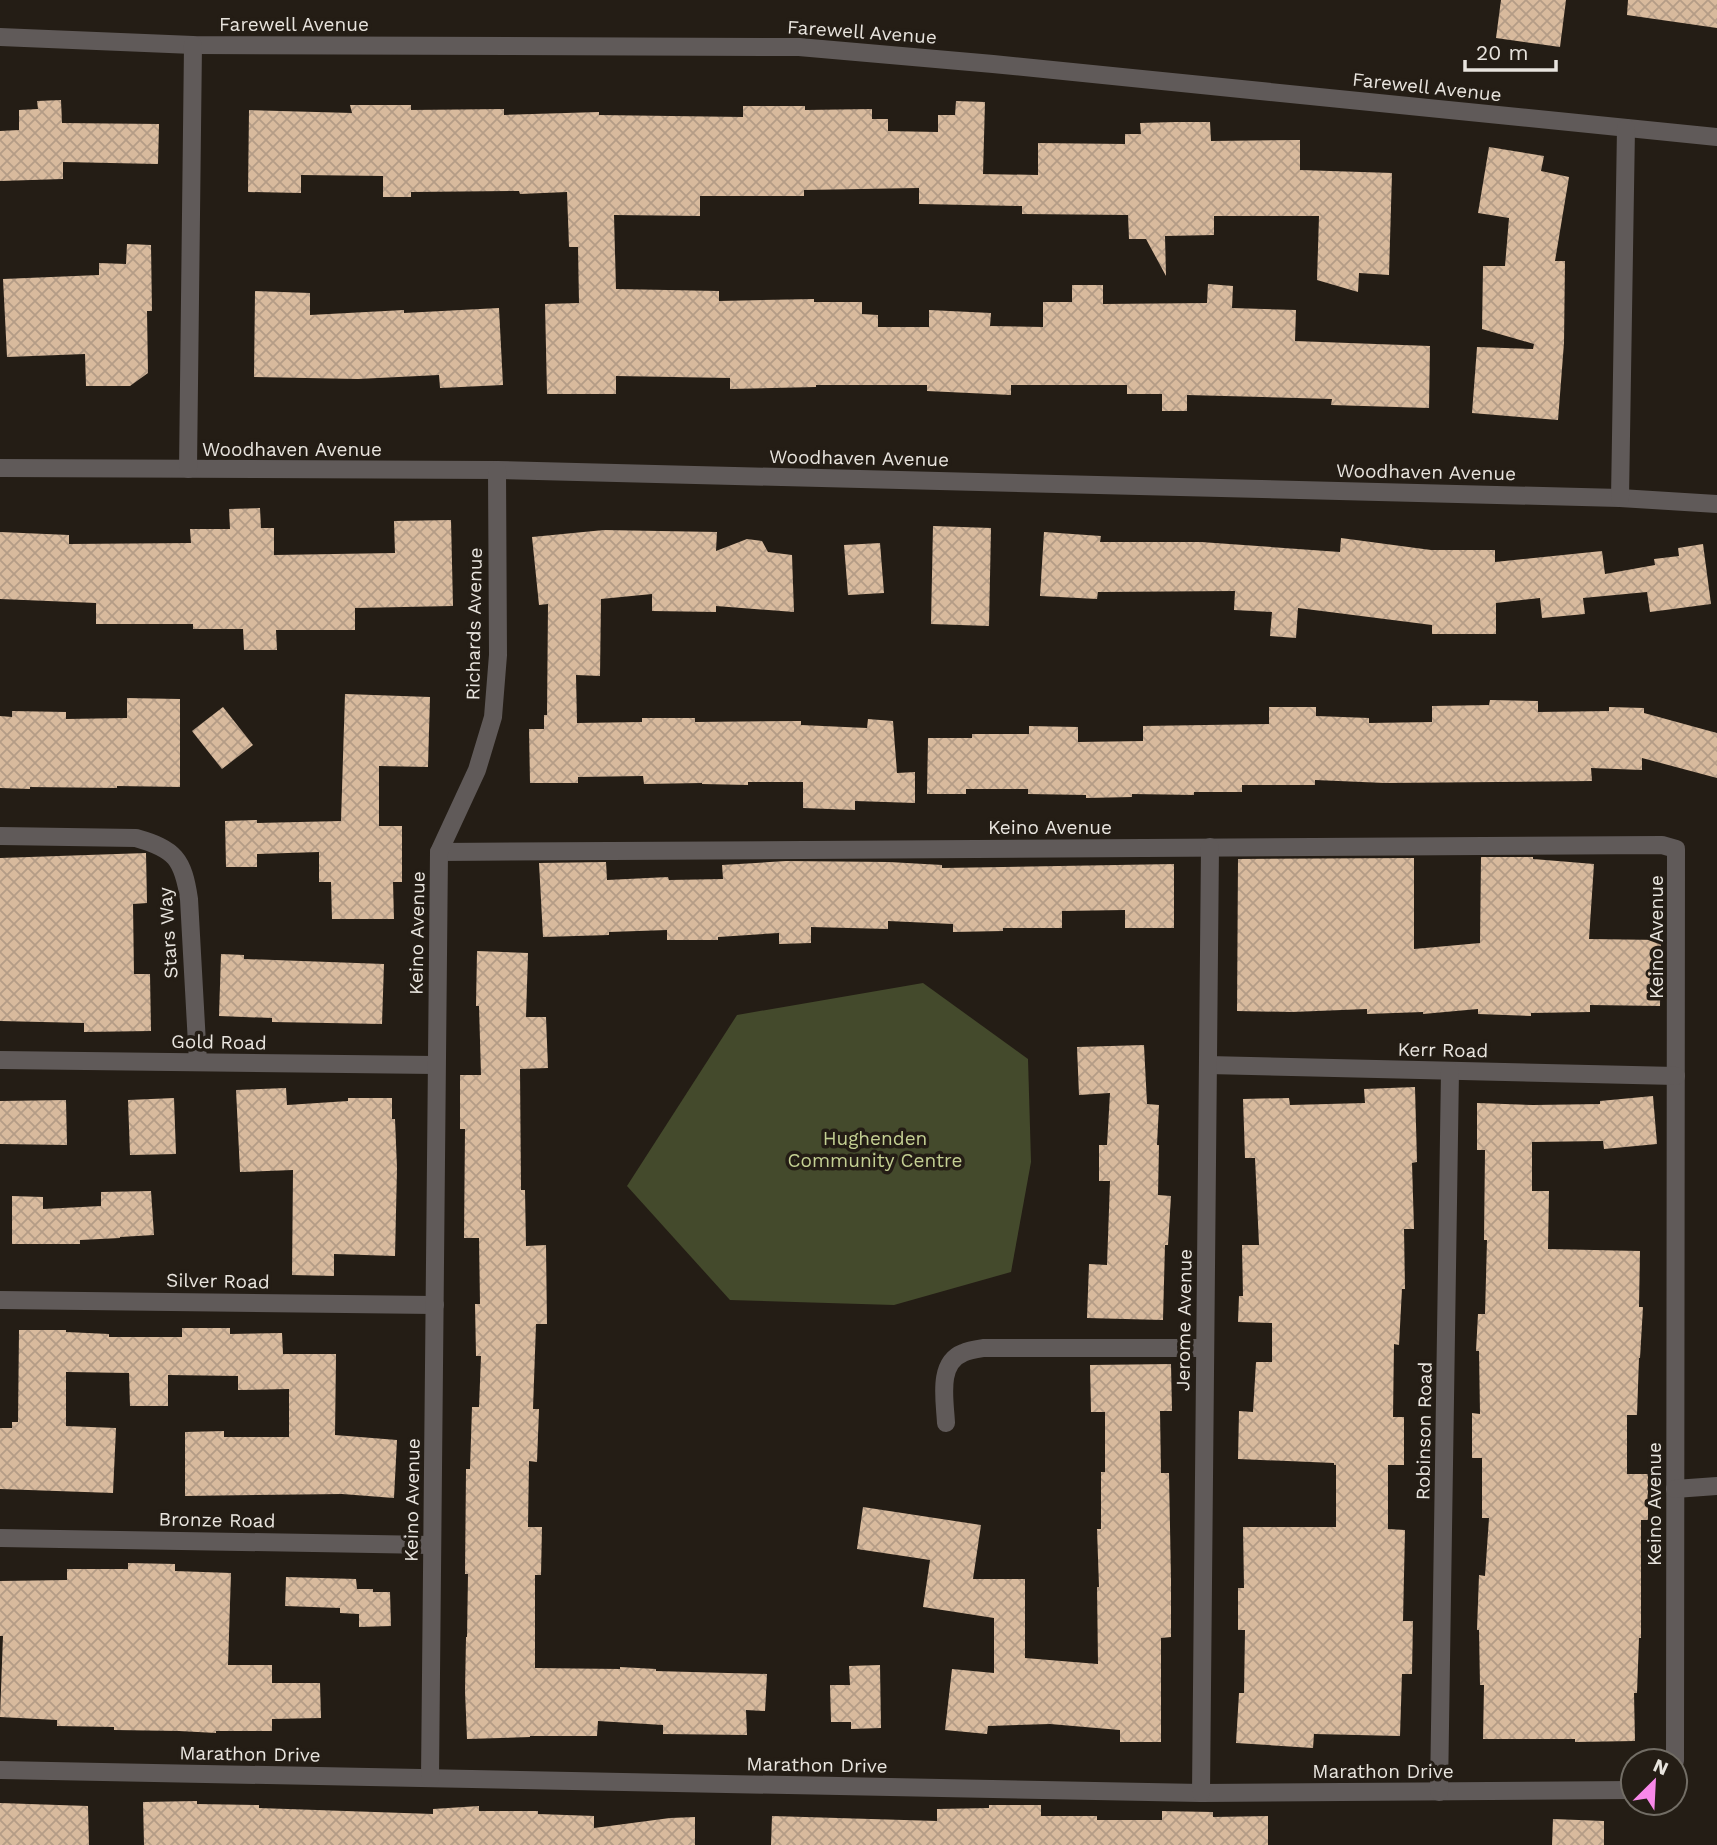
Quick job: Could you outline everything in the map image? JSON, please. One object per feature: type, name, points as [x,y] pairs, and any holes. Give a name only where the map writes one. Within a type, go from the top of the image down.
[{"type":"street","name":"Farewell Avenue","points":[[0,37],[193,45],[799,47],[1717,137]]},
{"type":"street","points":[[188,469],[193,45]]},
{"type":"street","points":[[1620,498],[1626,128]]},
{"type":"street","name":"Woodhaven Avenue","points":[[0,468],[497,470],[1620,498],[1717,504]]},
{"type":"street","name":"Richards Avenue","points":[[439,852],[477,770],[493,717],[498,655],[497,470]]},
{"type":"street","name":"Stars Way","points":[[0,836],[136,838],[169,851],[177,860],[185,874],[189,899],[198,1062]]},
{"type":"street","name":"Keino Avenue","points":[[430,1779],[439,852],[1662,845],[1676,849],[1675,1747]]},
{"type":"street","name":"Jerome Avenue","points":[[1201,1793],[1210,847]]},
{"type":"street","name":"Gold Road","points":[[0,1060],[436,1066]]},
{"type":"street","name":"Kerr Road","points":[[1208,1065],[1676,1076]]},
{"type":"street","name":"Robinson Road","points":[[1439,1792],[1450,1071]]},
{"type":"street","name":"Silver Road","points":[[0,1300],[435,1305]]},
{"type":"street","points":[[946,1423],[946,1370],[951,1360],[961,1353],[984,1348],[1205,1348]]},
{"type":"street","points":[[1675,1489],[1717,1486]]},
{"type":"street","name":"Bronze Road","points":[[0,1538],[432,1545]]},
{"type":"street","name":"Marathon Drive","points":[[0,1770],[1201,1793],[1619,1790]]},
{"type":"green space","name":"Hughenden Community Centre","points":[[923,983],[1028,1059],[1031,1162],[1011,1272],[894,1305],[730,1300],[627,1186],[737,1015]]},
{"type":"building","points":[[1501,0],[1566,0],[1560,47],[1496,38]]},
{"type":"building","points":[[1628,0],[1717,0],[1717,28],[1627,15]]},
{"type":"building","points":[[61,100],[62,123],[159,124],[158,164],[63,162],[63,179],[0,181],[0,131],[19,130],[19,110],[38,109],[37,101]]},
{"type":"building","points":[[956,101],[985,102],[983,174],[1038,175],[1038,143],[1125,144],[1125,134],[1141,134],[1140,123],[1175,122],[1210,122],[1211,141],[1300,140],[1300,170],[1392,173],[1389,275],[1359,273],[1358,292],[1317,280],[1319,216],[1214,216],[1214,235],[1165,236],[1166,276],[1146,239],[1129,239],[1128,215],[1022,214],[1022,206],[919,204],[919,188],[804,190],[804,196],[700,196],[700,216],[614,215],[616,289],[719,291],[719,301],[814,299],[814,302],[862,302],[862,314],[878,315],[878,327],[929,327],[929,310],[991,313],[990,326],[1043,327],[1043,302],[1072,302],[1072,285],[1103,285],[1103,304],[1207,303],[1208,284],[1233,286],[1232,308],[1296,310],[1295,341],[1430,346],[1429,408],[1331,405],[1332,399],[1187,395],[1187,411],[1162,411],[1162,394],[1127,394],[1127,385],[1011,385],[1011,395],[927,391],[927,385],[816,385],[730,389],[730,378],[616,376],[616,394],[547,394],[545,304],[579,303],[578,247],[569,247],[567,192],[411,192],[411,197],[383,197],[383,176],[301,175],[301,193],[248,192],[249,110],[352,113],[350,105],[411,105],[411,110],[504,109],[504,115],[599,112],[599,115],[743,117],[743,106],[805,106],[805,110],[872,109],[872,119],[888,119],[888,131],[938,132],[938,115],[955,115]]},
{"type":"building","points":[[1489,147],[1544,156],[1541,171],[1569,177],[1555,261],[1565,261],[1564,343],[1558,420],[1472,413],[1477,347],[1533,349],[1534,344],[1482,329],[1483,266],[1505,266],[1509,218],[1478,213]]},
{"type":"building","points":[[127,244],[151,245],[152,311],[147,311],[148,373],[130,386],[86,386],[85,354],[7,357],[3,279],[99,275],[99,263],[126,264]]},
{"type":"building","points":[[255,291],[310,293],[310,315],[499,308],[503,385],[440,388],[439,375],[358,379],[254,377]]},
{"type":"building","points":[[260,508],[261,528],[274,528],[274,555],[395,553],[394,521],[451,520],[453,606],[355,608],[355,630],[276,630],[277,650],[244,650],[243,629],[193,629],[193,624],[96,624],[96,603],[0,599],[0,532],[69,535],[69,544],[191,543],[190,529],[230,529],[229,509]]},
{"type":"building","points":[[933,526],[991,528],[989,626],[931,624]]},
{"type":"building","points":[[604,530],[717,532],[716,551],[747,539],[762,541],[768,552],[792,555],[794,612],[716,606],[716,612],[652,611],[652,594],[601,599],[600,676],[576,675],[577,723],[642,722],[642,718],[695,718],[695,722],[801,721],[801,725],[867,728],[868,719],[893,721],[897,773],[915,772],[915,803],[855,801],[855,810],[803,808],[803,782],[748,782],[748,785],[644,784],[643,776],[578,777],[578,783],[530,783],[529,729],[544,729],[544,715],[547,715],[548,604],[539,605],[532,537]]},
{"type":"building","points":[[1044,532],[1101,536],[1100,542],[1201,542],[1340,552],[1341,538],[1431,550],[1495,550],[1495,562],[1602,551],[1605,574],[1655,565],[1654,559],[1679,556],[1678,548],[1703,544],[1711,604],[1650,612],[1647,592],[1583,598],[1585,614],[1542,618],[1540,598],[1496,603],[1496,634],[1432,634],[1432,625],[1298,608],[1296,638],[1270,636],[1272,612],[1234,610],[1235,591],[1098,592],[1097,599],[1040,596]]},
{"type":"building","points":[[880,543],[884,593],[848,595],[844,545]]},
{"type":"building","points":[[345,694],[430,697],[428,767],[379,766],[379,826],[402,826],[402,882],[393,882],[394,919],[332,919],[331,882],[319,882],[319,852],[257,854],[257,867],[226,867],[225,821],[341,821]]},
{"type":"building","points":[[127,698],[180,699],[180,787],[0,788],[0,716],[12,717],[12,711],[66,712],[66,719],[127,718]]},
{"type":"building","points":[[1490,700],[1538,701],[1538,712],[1609,711],[1609,707],[1644,708],[1644,713],[1717,733],[1717,778],[1642,758],[1642,770],[1591,768],[1592,781],[1385,783],[1315,780],[1315,785],[1242,785],[1242,792],[1194,792],[1194,795],[1132,794],[1132,797],[1086,798],[1086,795],[1028,794],[1028,789],[966,789],[966,794],[927,794],[928,738],[972,738],[972,734],[1029,734],[1029,726],[1078,727],[1078,742],[1143,741],[1143,726],[1269,724],[1269,707],[1316,707],[1316,716],[1369,718],[1369,723],[1432,722],[1432,706],[1489,705]]},
{"type":"building","points":[[223,707],[253,745],[222,769],[192,731]]},
{"type":"building","points":[[146,853],[147,903],[133,904],[134,974],[150,974],[151,1031],[84,1032],[84,1023],[0,1021],[0,858]]},
{"type":"building","points":[[1481,857],[1533,857],[1594,864],[1589,939],[1661,940],[1660,1006],[1590,1005],[1590,1012],[1531,1013],[1531,1016],[1478,1014],[1478,1009],[1423,1014],[1367,1014],[1367,1009],[1237,1011],[1238,859],[1414,858],[1414,949],[1480,943]]},
{"type":"building","points":[[786,861],[889,862],[942,865],[942,868],[1174,864],[1174,928],[1125,928],[1125,910],[1062,911],[1062,928],[1003,928],[1003,931],[953,932],[953,924],[888,921],[888,929],[811,927],[811,943],[779,944],[779,933],[718,937],[718,940],[667,940],[667,930],[543,937],[539,863],[606,862],[607,880],[668,877],[669,880],[723,879],[722,865]]},
{"type":"building","points":[[477,951],[528,953],[526,1017],[546,1017],[548,1068],[520,1069],[521,1190],[525,1190],[526,1246],[546,1245],[547,1324],[536,1324],[533,1409],[539,1409],[537,1462],[529,1461],[528,1527],[542,1527],[541,1575],[535,1575],[535,1668],[620,1667],[656,1671],[767,1674],[765,1711],[746,1710],[747,1735],[663,1734],[663,1725],[598,1721],[597,1736],[467,1739],[466,1469],[470,1469],[472,1407],[479,1407],[481,1356],[476,1356],[475,1304],[480,1304],[479,1238],[464,1238],[465,1129],[460,1129],[460,1075],[481,1075],[479,1006],[476,1006]]},
{"type":"building","points":[[221,954],[244,955],[244,959],[384,964],[382,1024],[272,1022],[272,1018],[219,1016]]},
{"type":"building","points":[[1144,1045],[1147,1104],[1159,1105],[1158,1195],[1171,1196],[1168,1245],[1165,1245],[1163,1320],[1087,1318],[1089,1264],[1107,1265],[1110,1181],[1099,1181],[1099,1145],[1107,1145],[1110,1093],[1079,1095],[1077,1047]]},
{"type":"building","points":[[1415,1087],[1417,1162],[1412,1163],[1414,1229],[1404,1229],[1405,1289],[1402,1289],[1399,1345],[1394,1344],[1393,1417],[1404,1417],[1404,1465],[1388,1465],[1388,1529],[1405,1530],[1403,1621],[1413,1621],[1412,1674],[1402,1674],[1400,1736],[1314,1734],[1313,1748],[1236,1743],[1239,1693],[1244,1693],[1245,1630],[1238,1630],[1238,1588],[1244,1588],[1243,1527],[1336,1527],[1334,1463],[1238,1459],[1239,1411],[1253,1412],[1256,1362],[1272,1362],[1272,1323],[1238,1322],[1239,1296],[1243,1296],[1242,1245],[1259,1245],[1255,1158],[1245,1158],[1243,1099],[1289,1098],[1290,1105],[1365,1103],[1364,1089]]},
{"type":"building","points":[[286,1088],[287,1105],[348,1101],[348,1098],[392,1098],[397,1168],[395,1256],[334,1254],[334,1276],[292,1275],[293,1170],[240,1172],[236,1090]]},
{"type":"building","points":[[1653,1096],[1657,1144],[1604,1149],[1603,1141],[1532,1142],[1532,1191],[1549,1191],[1548,1249],[1640,1251],[1639,1307],[1643,1307],[1637,1415],[1627,1415],[1627,1474],[1648,1474],[1648,1520],[1641,1520],[1641,1638],[1637,1693],[1634,1693],[1635,1741],[1483,1739],[1484,1685],[1480,1685],[1477,1630],[1479,1575],[1485,1576],[1489,1518],[1482,1518],[1482,1458],[1472,1458],[1472,1413],[1480,1414],[1479,1351],[1476,1351],[1478,1314],[1485,1314],[1487,1240],[1484,1240],[1485,1150],[1477,1150],[1477,1103],[1600,1104],[1600,1101]]},
{"type":"building","points":[[174,1098],[176,1154],[130,1155],[128,1100]]},
{"type":"building","points":[[66,1100],[67,1145],[0,1144],[0,1101]]},
{"type":"building","points":[[151,1191],[154,1235],[80,1240],[80,1244],[12,1244],[12,1196],[43,1197],[43,1209],[101,1206],[101,1192]]},
{"type":"building","points":[[182,1328],[230,1328],[230,1334],[282,1333],[283,1354],[336,1354],[335,1435],[397,1440],[394,1498],[342,1494],[185,1496],[185,1432],[224,1431],[224,1437],[289,1437],[289,1389],[238,1390],[238,1376],[168,1375],[168,1406],[130,1406],[129,1373],[66,1372],[66,1426],[116,1428],[113,1493],[0,1489],[0,1428],[12,1428],[12,1422],[18,1422],[19,1330],[66,1330],[109,1334],[109,1337],[182,1337]]},
{"type":"building","points":[[1171,1364],[1172,1411],[1160,1411],[1161,1473],[1169,1473],[1171,1580],[1171,1637],[1161,1638],[1161,1742],[1120,1742],[1120,1730],[1050,1724],[988,1726],[987,1734],[945,1730],[952,1669],[994,1673],[994,1618],[923,1607],[930,1560],[857,1549],[863,1507],[981,1525],[973,1579],[1025,1579],[1025,1658],[1098,1664],[1097,1529],[1101,1529],[1101,1472],[1105,1472],[1105,1412],[1091,1412],[1090,1365]]},
{"type":"building","points":[[128,1563],[175,1564],[175,1571],[231,1573],[228,1665],[272,1665],[272,1683],[320,1683],[321,1718],[272,1719],[272,1731],[216,1733],[57,1726],[57,1720],[0,1717],[3,1636],[0,1636],[0,1581],[67,1580],[67,1569],[128,1569]]},
{"type":"building","points":[[286,1577],[356,1579],[357,1589],[390,1592],[391,1626],[359,1627],[359,1614],[340,1613],[340,1608],[285,1606]]},
{"type":"building","points":[[880,1665],[881,1728],[851,1729],[851,1722],[831,1722],[830,1685],[850,1685],[849,1666]]},
{"type":"building","points":[[197,1801],[197,1804],[259,1805],[259,1808],[433,1814],[433,1809],[479,1806],[479,1811],[538,1811],[538,1814],[594,1816],[594,1828],[695,1817],[695,1845],[144,1845],[143,1802]]},
{"type":"building","points":[[0,1803],[88,1806],[89,1845],[0,1845]]},
{"type":"building","points":[[989,1805],[1041,1805],[1041,1816],[1097,1816],[1097,1820],[1162,1820],[1162,1811],[1213,1812],[1213,1817],[1268,1816],[1268,1845],[771,1845],[772,1816],[937,1821],[937,1809],[989,1808]]},
{"type":"building","points":[[1553,1819],[1604,1821],[1604,1845],[1552,1845]]}]
